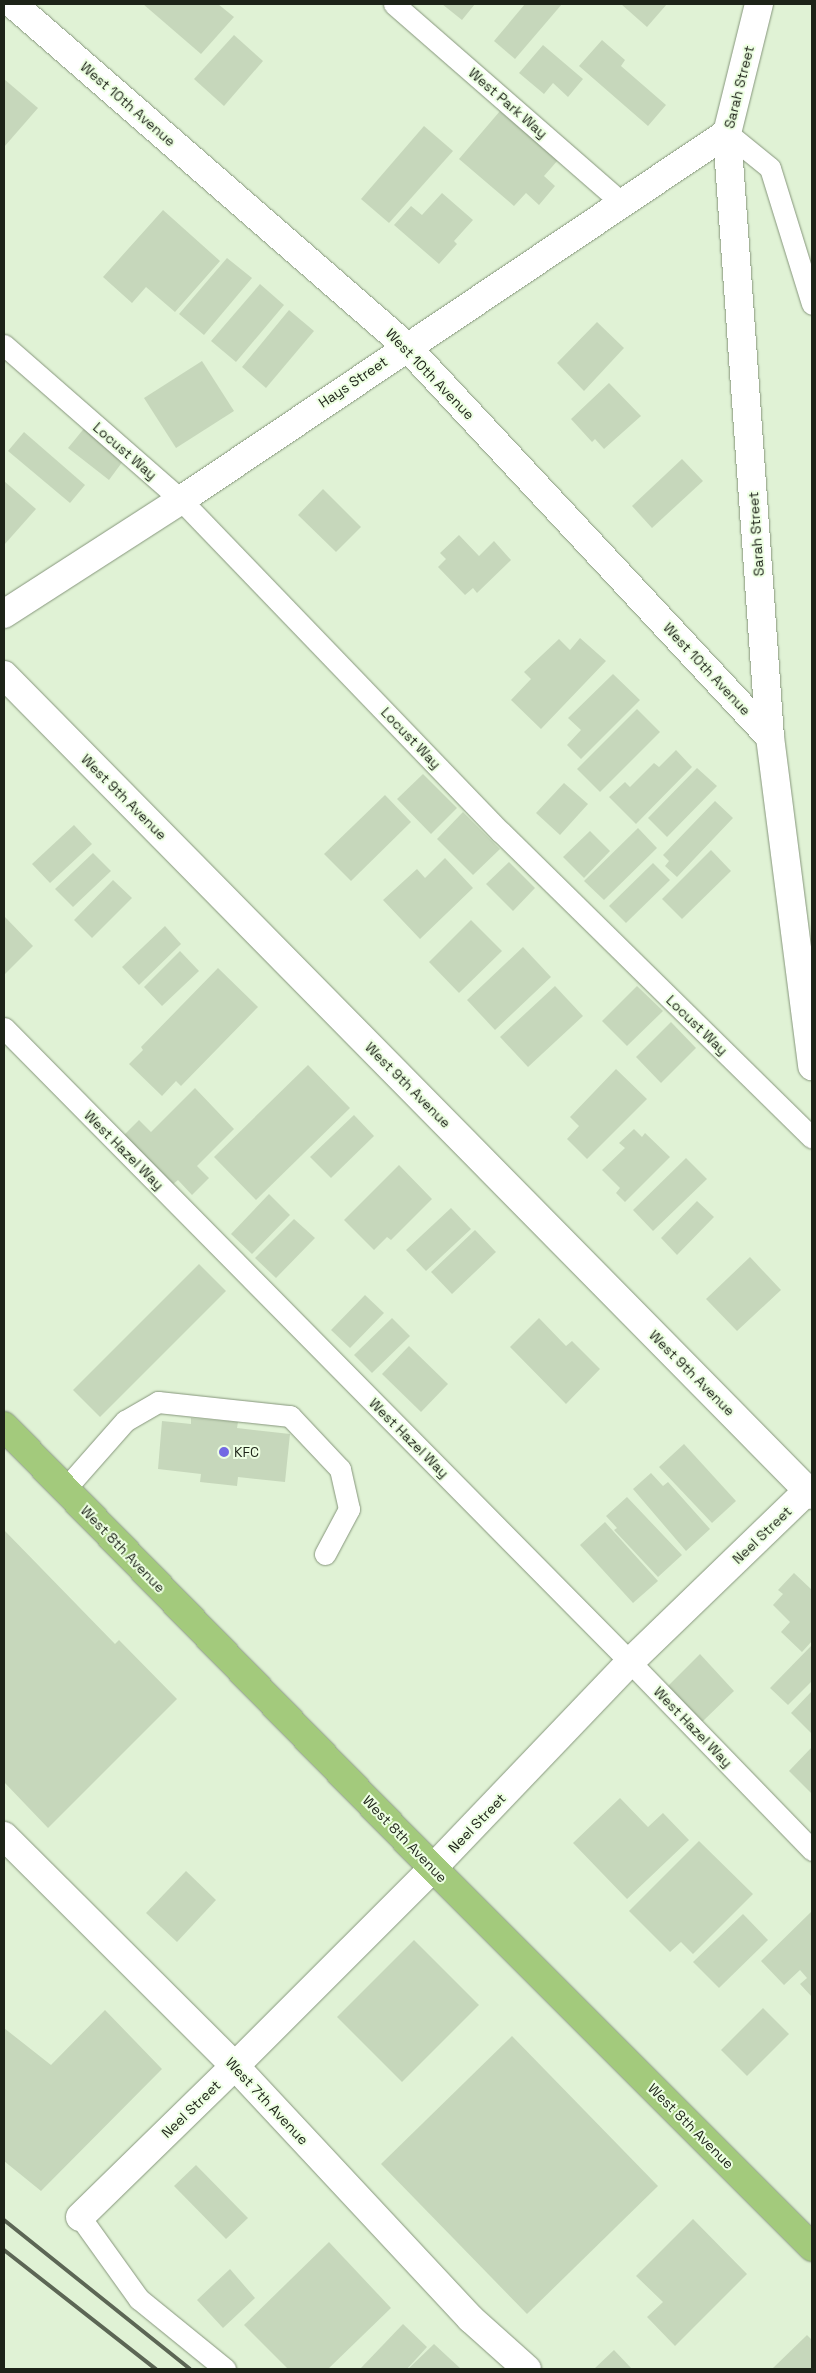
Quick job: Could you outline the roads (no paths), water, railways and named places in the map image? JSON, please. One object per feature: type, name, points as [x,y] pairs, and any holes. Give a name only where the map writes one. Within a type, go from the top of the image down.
[{"type":"main road","name":"West 8th Avenue","points":[[4,1426],[433,1868],[812,2247]]},
{"type":"street","name":"West 10th Avenue","points":[[12,4],[406,346],[770,737]]},
{"type":"street","name":"Sarah Street","points":[[759,4],[727,132],[770,737],[812,1066]]},
{"type":"street","name":"Hays Street","points":[[4,614],[180,500],[406,346],[727,132]]},
{"type":"street","name":"West 9th Avenue","points":[[4,675],[810,1493]]},
{"type":"street","name":"Neel Street","points":[[80,2217],[235,2066],[433,1868],[630,1662],[810,1493]]},
{"type":"street","name":"West 7th Avenue","points":[[4,1836],[235,2066],[471,2319],[527,2369]]},
{"type":"lane","name":"West Park Way","points":[[394,4],[622,203]]},
{"type":"lane","points":[[727,132],[770,168],[812,304]]},
{"type":"lane","name":"Locust Way","points":[[4,345],[180,500],[501,832],[812,1138]]},
{"type":"lane","name":"West Hazel Way","points":[[4,1028],[630,1662],[812,1850]]},
{"type":"lane","points":[[65,1490],[125,1421],[158,1402],[290,1416],[340,1469],[348,1509],[324,1554]]},
{"type":"lane","points":[[80,2217],[139,2299],[224,2369]]},
{"type":"railway","points":[[4,2220],[190,2369]]},
{"type":"railway","points":[[4,2250],[156,2369]]},
{"type":"place","name":"KFC","points":[[224,1452]]}]
